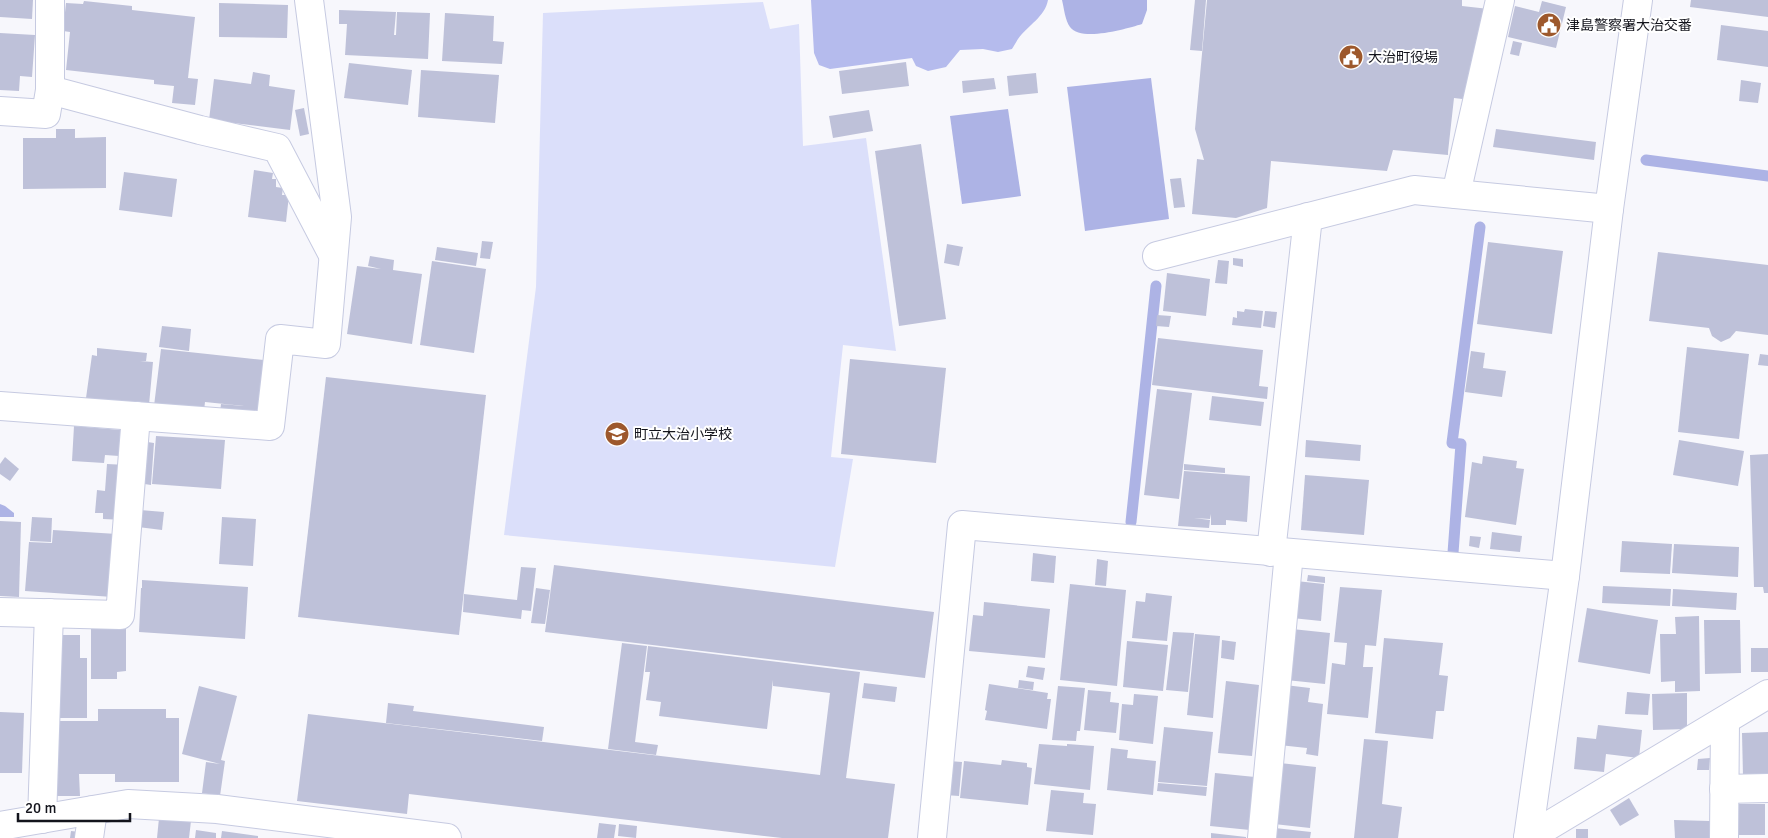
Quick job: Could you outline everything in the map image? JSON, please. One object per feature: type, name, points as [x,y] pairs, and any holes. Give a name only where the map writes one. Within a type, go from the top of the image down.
[{"type":"street","points":[[0,112],[46,114],[50,90],[50,0]]},
{"type":"street","points":[[0,406],[270,426],[280,339],[326,344],[337,217],[309,0]]},
{"type":"street","points":[[1456,194],[1500,0]]},
{"type":"street","points":[[1528,838],[1565,576],[1609,209],[1638,0]]},
{"type":"street","points":[[50,90],[200,130],[278,148],[334,255]]},
{"type":"street","points":[[1157,256],[1414,190],[1609,209]]},
{"type":"street","points":[[1262,838],[1280,552],[1308,217]]},
{"type":"street","points":[[0,612],[120,615],[136,416]]},
{"type":"street","points":[[932,838],[962,525],[1565,576]]},
{"type":"street","points":[[42,820],[49,613]]},
{"type":"street","points":[[1528,838],[1768,694]]},
{"type":"street","points":[[1724,838],[1725,721]]},
{"type":"street","points":[[1724,789],[1768,788]]},
{"type":"street","points":[[0,826],[128,804],[217,809],[447,838]]},
{"type":"street","points":[[89,838],[93,810]]},
{"type":"shaded area","points":[[811,0],[1048,0],[1036,21],[1022,34],[1012,49],[998,52],[983,49],[960,50],[946,67],[928,71],[916,66],[912,58],[830,69],[819,65],[814,53]]},
{"type":"shaded area","points":[[1062,0],[1147,0],[1147,10],[1142,24],[1104,33],[1084,34],[1076,31],[1068,24]]},
{"type":"shaded area","points":[[763,2],[770,29],[799,24],[803,146],[866,138],[896,351],[843,345],[831,457],[853,459],[835,567],[504,535],[536,287],[543,13]]},
{"type":"shaded area","points":[[1151,78],[1169,219],[1085,231],[1067,87]]},
{"type":"shaded area","points":[[1008,109],[1021,196],[962,204],[950,116]]},
{"type":"shaded area","points":[[0,504],[14,513],[14,517],[0,517]]},
{"type":"building","points":[[0,0],[33,0],[32,19],[0,17]]},
{"type":"building","points":[[1195,0],[1206,0],[1202,51],[1190,50]]},
{"type":"building","points":[[1207,0],[1462,0],[1462,6],[1489,9],[1471,100],[1454,98],[1448,155],[1393,150],[1387,171],[1271,161],[1267,208],[1236,218],[1192,214],[1197,159],[1204,160],[1195,129]]},
{"type":"building","points":[[1691,0],[1768,0],[1768,17],[1690,7]]},
{"type":"building","points":[[84,1],[132,6],[132,10],[195,17],[188,78],[198,79],[195,105],[172,103],[174,86],[154,84],[154,80],[66,70],[70,32],[63,31],[66,3],[83,4]]},
{"type":"building","points":[[1542,1],[1566,7],[1556,48],[1508,37],[1515,6],[1539,12]]},
{"type":"building","points":[[219,3],[288,5],[287,38],[219,37]]},
{"type":"building","points":[[339,10],[396,12],[394,35],[396,35],[397,12],[430,13],[428,59],[345,55],[347,24],[339,24]]},
{"type":"building","points":[[445,13],[494,16],[493,41],[504,42],[502,64],[442,61]]},
{"type":"building","points":[[1721,25],[1768,31],[1768,67],[1717,60]]},
{"type":"building","points":[[0,33],[35,35],[32,77],[20,76],[19,91],[0,90]]},
{"type":"building","points":[[1513,41],[1522,43],[1519,56],[1510,54]]},
{"type":"building","points":[[906,62],[909,86],[842,94],[839,71]]},
{"type":"building","points":[[349,63],[412,70],[408,105],[344,98]]},
{"type":"building","points":[[421,70],[499,75],[495,123],[418,117]]},
{"type":"building","points":[[253,72],[270,75],[269,86],[295,90],[290,130],[209,120],[214,79],[251,84]]},
{"type":"building","points":[[1036,73],[1038,93],[1009,96],[1007,76]]},
{"type":"building","points":[[994,78],[996,89],[963,93],[962,81]]},
{"type":"building","points":[[1741,80],[1761,83],[1758,103],[1739,101]]},
{"type":"building","points":[[304,108],[309,134],[300,136],[295,110]]},
{"type":"building","points":[[869,110],[873,131],[833,138],[829,116]]},
{"type":"building","points":[[56,129],[75,129],[75,138],[106,137],[106,188],[23,189],[23,138],[56,138]]},
{"type":"building","points":[[1496,129],[1596,142],[1594,160],[1493,147]]},
{"type":"building","points":[[921,144],[946,319],[899,326],[875,151]]},
{"type":"building","points":[[254,170],[273,173],[272,179],[276,179],[276,187],[283,188],[282,195],[289,195],[286,222],[248,217]]},
{"type":"building","points":[[124,172],[177,179],[172,217],[119,210]]},
{"type":"building","points":[[1181,178],[1185,207],[1174,208],[1170,179]]},
{"type":"building","points":[[482,241],[493,242],[490,259],[480,258]]},
{"type":"building","points":[[1488,242],[1563,251],[1552,334],[1477,324]]},
{"type":"building","points":[[947,244],[963,247],[959,266],[944,263]]},
{"type":"building","points":[[437,247],[478,253],[476,266],[435,260]]},
{"type":"building","points":[[1658,252],[1768,265],[1768,335],[1736,331],[1730,338],[1721,342],[1712,336],[1709,328],[1649,321]]},
{"type":"building","points":[[370,256],[394,260],[393,270],[422,274],[412,344],[347,334],[357,266],[381,269],[368,266]]},
{"type":"building","points":[[1233,258],[1243,259],[1243,267],[1233,265]]},
{"type":"building","points":[[1218,260],[1229,261],[1227,284],[1215,283]]},
{"type":"building","points":[[432,261],[486,269],[474,353],[420,345]]},
{"type":"building","points":[[1167,273],[1210,279],[1206,316],[1163,311]]},
{"type":"building","points":[[1245,309],[1263,311],[1261,328],[1232,325],[1233,317],[1237,318],[1237,311],[1244,312]]},
{"type":"building","points":[[1265,311],[1277,312],[1275,328],[1263,326]]},
{"type":"building","points":[[1157,315],[1171,316],[1169,327],[1156,326]]},
{"type":"building","points":[[162,326],[191,329],[189,351],[159,347]]},
{"type":"building","points":[[1158,338],[1263,350],[1259,386],[1268,387],[1267,399],[1152,385]]},
{"type":"building","points":[[1687,347],[1749,354],[1739,439],[1678,432]]},
{"type":"building","points":[[97,348],[147,353],[146,361],[140,361],[153,362],[149,405],[86,398],[92,355],[97,356]]},
{"type":"building","points":[[161,349],[264,360],[258,417],[220,413],[221,404],[244,406],[205,402],[204,411],[154,406]]},
{"type":"building","points":[[1471,351],[1485,353],[1483,368],[1506,371],[1502,397],[1465,392]]},
{"type":"building","points":[[1760,354],[1768,355],[1768,366],[1758,365]]},
{"type":"building","points":[[850,359],[946,368],[936,463],[841,454]]},
{"type":"building","points":[[326,377],[486,395],[459,635],[298,617]]},
{"type":"building","points":[[1157,389],[1192,393],[1179,499],[1144,495]]},
{"type":"building","points":[[1212,396],[1264,402],[1261,426],[1209,420]]},
{"type":"building","points":[[74,426],[121,430],[119,456],[105,455],[104,463],[72,461]]},
{"type":"building","points":[[156,436],[225,440],[221,489],[152,484]]},
{"type":"building","points":[[1306,440],[1361,445],[1360,461],[1305,457]]},
{"type":"building","points":[[1679,440],[1744,451],[1738,486],[1673,475]]},
{"type":"building","points":[[141,441],[154,443],[151,485],[138,483]]},
{"type":"building","points":[[1768,454],[1768,593],[1764,593],[1763,587],[1754,587],[1750,455]]},
{"type":"building","points":[[1483,456],[1517,461],[1516,468],[1524,469],[1516,525],[1465,517],[1472,462],[1482,464]]},
{"type":"building","points":[[5,457],[19,469],[10,481],[0,474],[0,464]]},
{"type":"building","points":[[107,464],[127,465],[124,520],[103,519],[103,513],[95,513],[97,490],[105,491]]},
{"type":"building","points":[[1184,464],[1225,468],[1225,473],[1184,470]]},
{"type":"building","points":[[1184,471],[1250,476],[1247,522],[1226,520],[1226,525],[1211,525],[1211,514],[1210,519],[1194,518],[1210,520],[1209,528],[1178,526]]},
{"type":"building","points":[[1305,475],[1369,480],[1364,535],[1301,530]]},
{"type":"building","points":[[140,510],[164,512],[162,530],[138,527]]},
{"type":"building","points":[[32,517],[52,518],[51,542],[30,541]]},
{"type":"building","points":[[222,517],[256,519],[253,566],[219,564]]},
{"type":"building","points":[[0,521],[21,522],[19,597],[0,596]]},
{"type":"building","points":[[53,530],[117,534],[113,597],[25,591],[29,542],[52,543]]},
{"type":"building","points":[[1492,532],[1522,536],[1520,552],[1490,549]]},
{"type":"building","points":[[1470,536],[1481,537],[1479,548],[1469,546]]},
{"type":"building","points":[[1622,541],[1672,544],[1670,574],[1620,572]]},
{"type":"building","points":[[1674,544],[1739,547],[1738,577],[1672,573]]},
{"type":"building","points":[[1033,553],[1056,556],[1054,583],[1031,581]]},
{"type":"building","points":[[1097,559],[1108,561],[1106,586],[1095,585]]},
{"type":"building","points":[[554,565],[934,612],[925,678],[545,632]]},
{"type":"building","points":[[521,567],[536,568],[531,611],[522,610],[521,619],[463,612],[464,594],[517,600]]},
{"type":"building","points":[[1308,575],[1325,577],[1325,583],[1307,581]]},
{"type":"building","points":[[142,580],[248,587],[245,639],[139,632]]},
{"type":"building","points":[[1296,581],[1324,584],[1321,621],[1292,618]]},
{"type":"building","points":[[1070,584],[1126,590],[1117,686],[1060,680]]},
{"type":"building","points":[[1603,586],[1671,589],[1670,606],[1602,603]]},
{"type":"building","points":[[1340,587],[1382,590],[1376,646],[1365,645],[1363,667],[1373,667],[1368,718],[1327,714],[1332,663],[1345,665],[1347,643],[1334,642]]},
{"type":"building","points":[[536,588],[550,590],[545,624],[531,623]]},
{"type":"building","points":[[1673,589],[1737,593],[1736,610],[1672,606]]},
{"type":"building","points":[[1146,593],[1172,596],[1167,641],[1132,638],[1136,601],[1145,602]]},
{"type":"building","points":[[984,602],[1050,609],[1045,658],[969,651],[973,615],[983,616]]},
{"type":"building","points":[[1587,608],[1658,620],[1650,674],[1578,662]]},
{"type":"building","points":[[1699,616],[1700,691],[1675,692],[1675,681],[1661,682],[1660,634],[1676,634],[1675,617]]},
{"type":"building","points":[[1704,620],[1740,620],[1741,673],[1705,674]]},
{"type":"building","points":[[91,625],[126,626],[126,671],[117,672],[117,679],[91,679]]},
{"type":"building","points":[[1292,629],[1330,633],[1325,684],[1286,680]]},
{"type":"building","points":[[1173,632],[1194,633],[1188,692],[1166,690]]},
{"type":"building","points":[[1195,634],[1220,636],[1213,718],[1187,715]]},
{"type":"building","points":[[57,635],[80,635],[80,658],[87,658],[87,718],[57,718]]},
{"type":"building","points":[[1384,638],[1443,643],[1439,675],[1448,676],[1444,711],[1436,711],[1433,739],[1375,733]]},
{"type":"building","points":[[1222,640],[1236,642],[1234,660],[1221,658]]},
{"type":"building","points":[[1127,641],[1168,645],[1163,691],[1123,687]]},
{"type":"building","points":[[622,643],[647,646],[635,742],[658,745],[656,755],[608,749]]},
{"type":"building","points":[[648,646],[860,672],[846,778],[895,784],[888,838],[782,838],[409,794],[407,814],[297,801],[308,714],[820,775],[830,693],[773,686],[773,680],[767,729],[659,716],[661,702],[646,700],[650,672],[645,672]]},
{"type":"building","points":[[1751,648],[1768,648],[1768,672],[1751,672]]},
{"type":"building","points":[[1028,666],[1045,668],[1043,680],[1026,677]]},
{"type":"building","points":[[1019,680],[1034,682],[1033,690],[1018,688]]},
{"type":"building","points":[[1226,681],[1259,685],[1252,756],[1218,753]]},
{"type":"building","points":[[864,683],[897,687],[895,702],[862,698]]},
{"type":"building","points":[[989,684],[1048,693],[1047,699],[1051,699],[1047,729],[985,720]]},
{"type":"building","points":[[1285,685],[1310,688],[1308,702],[1323,704],[1318,756],[1306,754],[1307,748],[1279,745]]},
{"type":"building","points":[[199,686],[237,696],[221,760],[225,761],[220,796],[202,793],[206,762],[220,764],[182,754]]},
{"type":"building","points":[[1058,686],[1085,688],[1080,731],[1077,731],[1076,741],[1052,740]]},
{"type":"building","points":[[1088,690],[1111,692],[1110,702],[1119,703],[1116,733],[1084,730]]},
{"type":"building","points":[[1627,692],[1650,694],[1648,715],[1625,714]]},
{"type":"building","points":[[1687,693],[1687,729],[1653,730],[1652,694]]},
{"type":"building","points":[[1134,694],[1158,696],[1153,744],[1119,740],[1122,704],[1133,705]]},
{"type":"building","points":[[388,703],[414,706],[413,711],[544,727],[542,741],[386,723]]},
{"type":"building","points":[[98,709],[166,709],[166,718],[179,718],[179,782],[115,782],[115,774],[79,774],[80,796],[53,796],[54,721],[98,721]]},
{"type":"building","points":[[0,712],[24,713],[22,773],[0,773]]},
{"type":"building","points":[[1598,725],[1642,730],[1639,758],[1606,754],[1604,772],[1574,769],[1577,737],[1596,739]]},
{"type":"building","points":[[1164,727],[1213,732],[1207,786],[1158,782]]},
{"type":"building","points":[[1768,732],[1768,776],[1743,776],[1742,733]]},
{"type":"building","points":[[1364,739],[1388,741],[1382,804],[1402,807],[1398,838],[1354,838]]},
{"type":"building","points":[[1039,744],[1094,746],[1090,790],[1034,784]]},
{"type":"building","points":[[1111,748],[1128,750],[1127,758],[1156,761],[1153,795],[1107,790]]},
{"type":"building","points":[[1710,758],[1709,770],[1697,770],[1698,759]]},
{"type":"building","points":[[1002,760],[1027,763],[1027,767],[1032,768],[1028,805],[960,798],[964,761],[1001,765]]},
{"type":"building","points":[[949,761],[962,762],[959,796],[945,795]]},
{"type":"building","points":[[1280,763],[1316,767],[1310,828],[1274,824]]},
{"type":"building","points":[[1215,773],[1255,777],[1250,830],[1210,826]]},
{"type":"building","points":[[1158,783],[1207,787],[1206,796],[1157,791]]},
{"type":"building","points":[[1051,790],[1084,793],[1083,803],[1096,804],[1093,835],[1046,831]]},
{"type":"building","points":[[1629,798],[1639,815],[1620,826],[1610,810]]},
{"type":"building","points":[[1737,804],[1765,804],[1765,835],[1737,835]]},
{"type":"building","points":[[159,818],[191,821],[189,838],[157,838]]},
{"type":"building","points":[[1674,820],[1710,821],[1710,838],[1675,838]]},
{"type":"building","points":[[599,823],[616,825],[614,838],[597,838]]},
{"type":"building","points":[[619,824],[637,826],[636,838],[618,836]]},
{"type":"building","points":[[1275,828],[1311,832],[1310,838],[1274,838]]},
{"type":"building","points":[[1576,829],[1588,829],[1588,838],[1576,838]]},
{"type":"building","points":[[196,830],[216,833],[216,838],[195,838]]},
{"type":"building","points":[[71,831],[80,832],[79,838],[70,838]]},
{"type":"building","points":[[222,831],[258,836],[258,838],[221,838]]},
{"type":"building","points":[[1211,833],[1246,837],[1246,838],[1211,838]]},
{"type":"waterway","points":[[1646,160],[1768,176]]},
{"type":"waterway","points":[[1453,553],[1461,444],[1452,443],[1480,227]]},
{"type":"waterway","points":[[1131,522],[1156,286]]},
{"type":"place","name":"津島警察署大治交番","points":[[1549,25]]},
{"type":"place","name":"大治町役場","points":[[1351,57]]},
{"type":"place","name":"町立大治小学校","points":[[617,434]]}]
